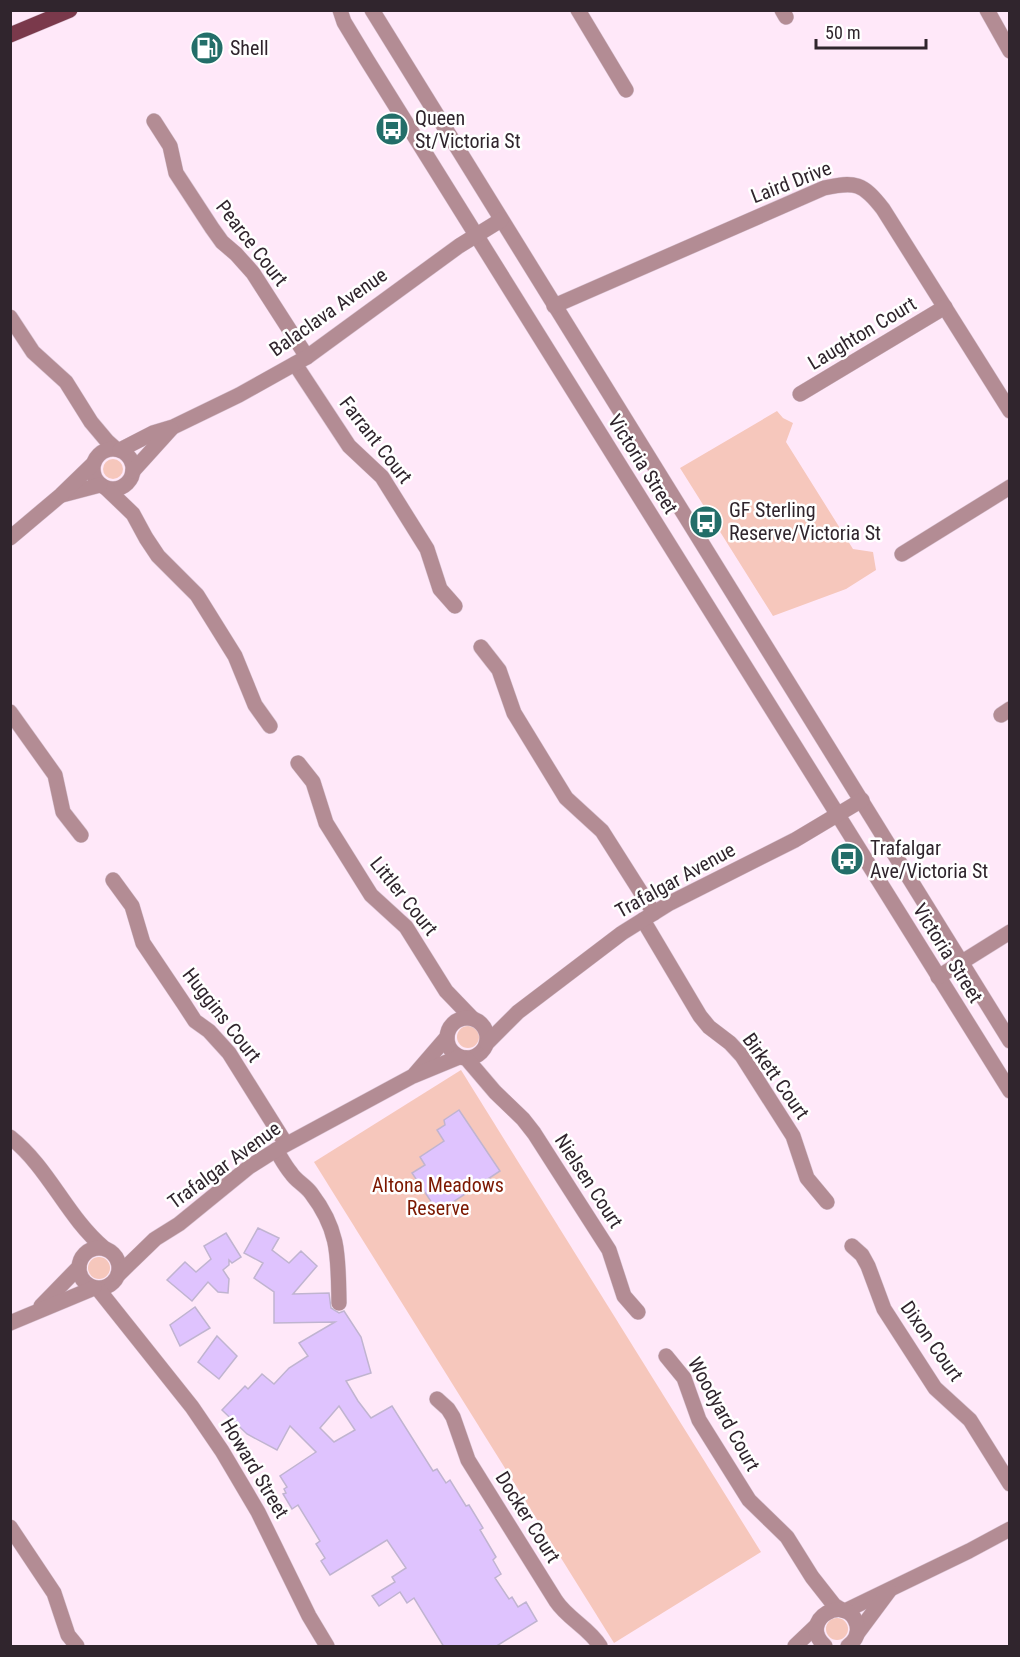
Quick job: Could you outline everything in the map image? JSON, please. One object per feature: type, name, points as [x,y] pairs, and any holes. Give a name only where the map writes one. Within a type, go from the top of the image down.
[{"type":"main road","points":[[10,35],[70,10]]},
{"type":"street","name":"Victoria Street","points":[[340,10],[344,22],[367,60],[1010,1091]]},
{"type":"street","name":"Victoria Street","points":[[372,10],[1010,1041]]},
{"type":"street","points":[[578,10],[626,90]]},
{"type":"street","points":[[987,10],[1010,51]]},
{"type":"street","name":"Pearce Court","points":[[154,121],[170,146],[176,173],[222,242],[254,273],[301,360]]},
{"type":"street","name":"Laird Drive","points":[[554,306],[824,188],[845,183],[860,185],[873,195],[1010,411]]},
{"type":"street","name":"Balaclava Avenue","points":[[118,450],[153,433],[173,427],[239,395],[301,360],[405,284],[501,220]]},
{"type":"street","name":"Laughton Court","points":[[800,394],[945,307]]},
{"type":"street","points":[[10,317],[33,352],[70,386],[91,422],[106,441],[130,459],[133,473],[130,492],[134,514],[146,538],[158,556],[197,595],[235,656],[255,705],[270,726]]},
{"type":"street","name":"Farrant Court","points":[[301,360],[349,446],[382,477],[427,549],[440,589],[455,606]]},
{"type":"street","points":[[91,422],[95,460],[94,475],[103,487],[134,514]]},
{"type":"street","name":"Balaclava Avenue","points":[[133,473],[173,427]]},
{"type":"street","points":[[10,538],[61,495],[105,451],[118,450]]},
{"type":"street","points":[[61,495],[103,487],[119,488],[130,480],[133,473]]},
{"type":"street","points":[[902,554],[1010,487]]},
{"type":"street","name":"Birkett Court","points":[[481,647],[499,670],[514,713],[566,798],[602,831],[700,1016],[742,1056],[793,1136],[807,1178],[827,1202]]},
{"type":"street","points":[[10,712],[55,775],[63,812],[81,835]]},
{"type":"street","name":"Littler Court","points":[[297,763],[313,782],[327,823],[366,888],[406,927],[446,991],[475,1020]]},
{"type":"street","name":"Trafalgar Avenue","points":[[485,1046],[518,1012],[603,946],[648,916],[697,888],[795,840],[862,800]]},
{"type":"street","name":"Huggins Court","points":[[113,880],[132,906],[143,943],[195,1021],[209,1031],[229,1053],[281,1147],[291,1174],[310,1191],[330,1221],[338,1256],[339,1303]]},
{"type":"street","points":[[938,978],[1010,932]]},
{"type":"street","name":"Littler Court","points":[[446,991],[450,1006],[448,1033]]},
{"type":"street","name":"Trafalgar Avenue","points":[[475,1020],[492,1020],[518,1012]]},
{"type":"street","points":[[485,1046],[476,1056],[462,1058],[450,1049],[448,1033],[458,1020],[475,1020],[486,1031],[485,1046],[483,1062],[488,1083]]},
{"type":"street","name":"Trafalgar Avenue","points":[[413,1076],[448,1033]]},
{"type":"street","name":"Trafalgar Avenue","points":[[118,1275],[155,1239],[179,1224],[249,1167],[281,1147],[413,1076],[462,1058]]},
{"type":"street","name":"Nielsen Court","points":[[462,1058],[534,1133],[609,1250],[624,1296],[638,1312]]},
{"type":"street","points":[[10,1137],[26,1149],[77,1220],[118,1261],[118,1275],[110,1286],[96,1288],[10,1323]]},
{"type":"street","points":[[77,1220],[83,1280],[96,1288]]},
{"type":"street","name":"Trafalgar Avenue","points":[[107,1250],[127,1249],[155,1239]]},
{"type":"street","name":"Dixon Court","points":[[852,1246],[862,1255],[868,1266],[884,1310],[935,1388],[970,1420],[1010,1484]]},
{"type":"street","points":[[37,1311],[90,1250],[107,1250]]},
{"type":"street","name":"Howard Street","points":[[118,1275],[120,1302],[127,1323]]},
{"type":"street","name":"Howard Street","points":[[96,1288],[127,1323],[151,1358],[192,1407],[222,1451],[258,1512],[309,1616],[327,1647]]},
{"type":"street","name":"Woodyard Court","points":[[666,1356],[684,1378],[699,1420],[749,1500],[787,1537],[812,1577],[834,1605],[854,1618],[857,1629],[853,1642]]},
{"type":"street","name":"Docker Court","points":[[437,1399],[453,1417],[468,1460],[556,1601],[564,1612],[593,1637],[600,1647]]},
{"type":"street","points":[[10,1527],[54,1593],[68,1635],[77,1647]]},
{"type":"street","points":[[795,1647],[828,1611],[843,1610],[889,1591],[1010,1529]]},
{"type":"street","name":"Woodyard Court","points":[[812,1577],[820,1597],[818,1623]]},
{"type":"street","points":[[853,1642],[889,1591]]},
{"type":"street","points":[[818,1623],[818,1637],[825,1647]]},
{"type":"green space","points":[[777,411],[783,418],[793,423],[786,442],[853,549],[873,552],[876,570],[846,589],[773,616],[680,468]]},
{"type":"green space","points":[[109,459],[117,459],[123,465],[123,473],[117,479],[109,479],[103,473],[103,465]]},
{"type":"green space","points":[[468,1026],[476,1029],[479,1037],[476,1045],[468,1048],[460,1045],[457,1037],[460,1029]]},
{"type":"green space","name":"Altona Meadows Reserve","points":[[461,1070],[761,1552],[614,1643],[314,1162]]},
{"type":"green space","points":[[99,1257],[107,1260],[110,1268],[107,1276],[99,1279],[91,1276],[88,1268],[91,1260]]},
{"type":"green space","points":[[837,1618],[847,1625],[848,1629],[841,1639],[837,1640],[827,1633],[826,1629],[833,1619]]},
{"type":"building","points":[[459,1110],[500,1171],[438,1212],[412,1173],[425,1165],[420,1157],[444,1141],[437,1130],[445,1125],[444,1120]]},
{"type":"building","points":[[258,1228],[279,1238],[272,1250],[289,1263],[301,1251],[317,1266],[293,1294],[329,1293],[331,1308],[339,1313],[344,1311],[361,1337],[371,1373],[346,1381],[358,1401],[371,1418],[392,1406],[433,1471],[437,1469],[446,1483],[450,1480],[483,1528],[480,1530],[496,1557],[493,1560],[501,1574],[495,1578],[509,1599],[512,1597],[518,1607],[526,1602],[537,1621],[495,1647],[444,1647],[414,1598],[407,1603],[400,1592],[379,1606],[372,1596],[395,1582],[392,1577],[406,1568],[387,1540],[330,1575],[321,1561],[325,1558],[316,1544],[320,1541],[298,1505],[292,1509],[283,1494],[286,1493],[284,1489],[287,1487],[280,1476],[316,1452],[290,1426],[277,1450],[247,1434],[222,1410],[245,1386],[248,1389],[262,1374],[274,1384],[289,1368],[308,1356],[299,1343],[335,1322],[274,1323],[274,1292],[254,1278],[263,1263],[244,1253]],"holes":[[[339,1406],[355,1430],[334,1442],[320,1428]]]},
{"type":"building","points":[[226,1233],[241,1257],[232,1263],[229,1260],[229,1265],[223,1270],[229,1279],[228,1293],[218,1292],[208,1282],[192,1301],[167,1280],[185,1262],[196,1272],[211,1259],[204,1246]]},
{"type":"building","points":[[195,1307],[210,1328],[180,1346],[170,1325]]},
{"type":"building","points":[[217,1336],[237,1356],[219,1379],[198,1362]]},
{"type":"place","name":"Shell","points":[[207,48]]},
{"type":"place","name":"Queen St/Victoria St","points":[[392,129]]},
{"type":"place","name":"GF Sterling Reserve/Victoria St","points":[[706,522]]},
{"type":"place","name":"Trafalgar Ave/Victoria St","points":[[847,859]]}]
